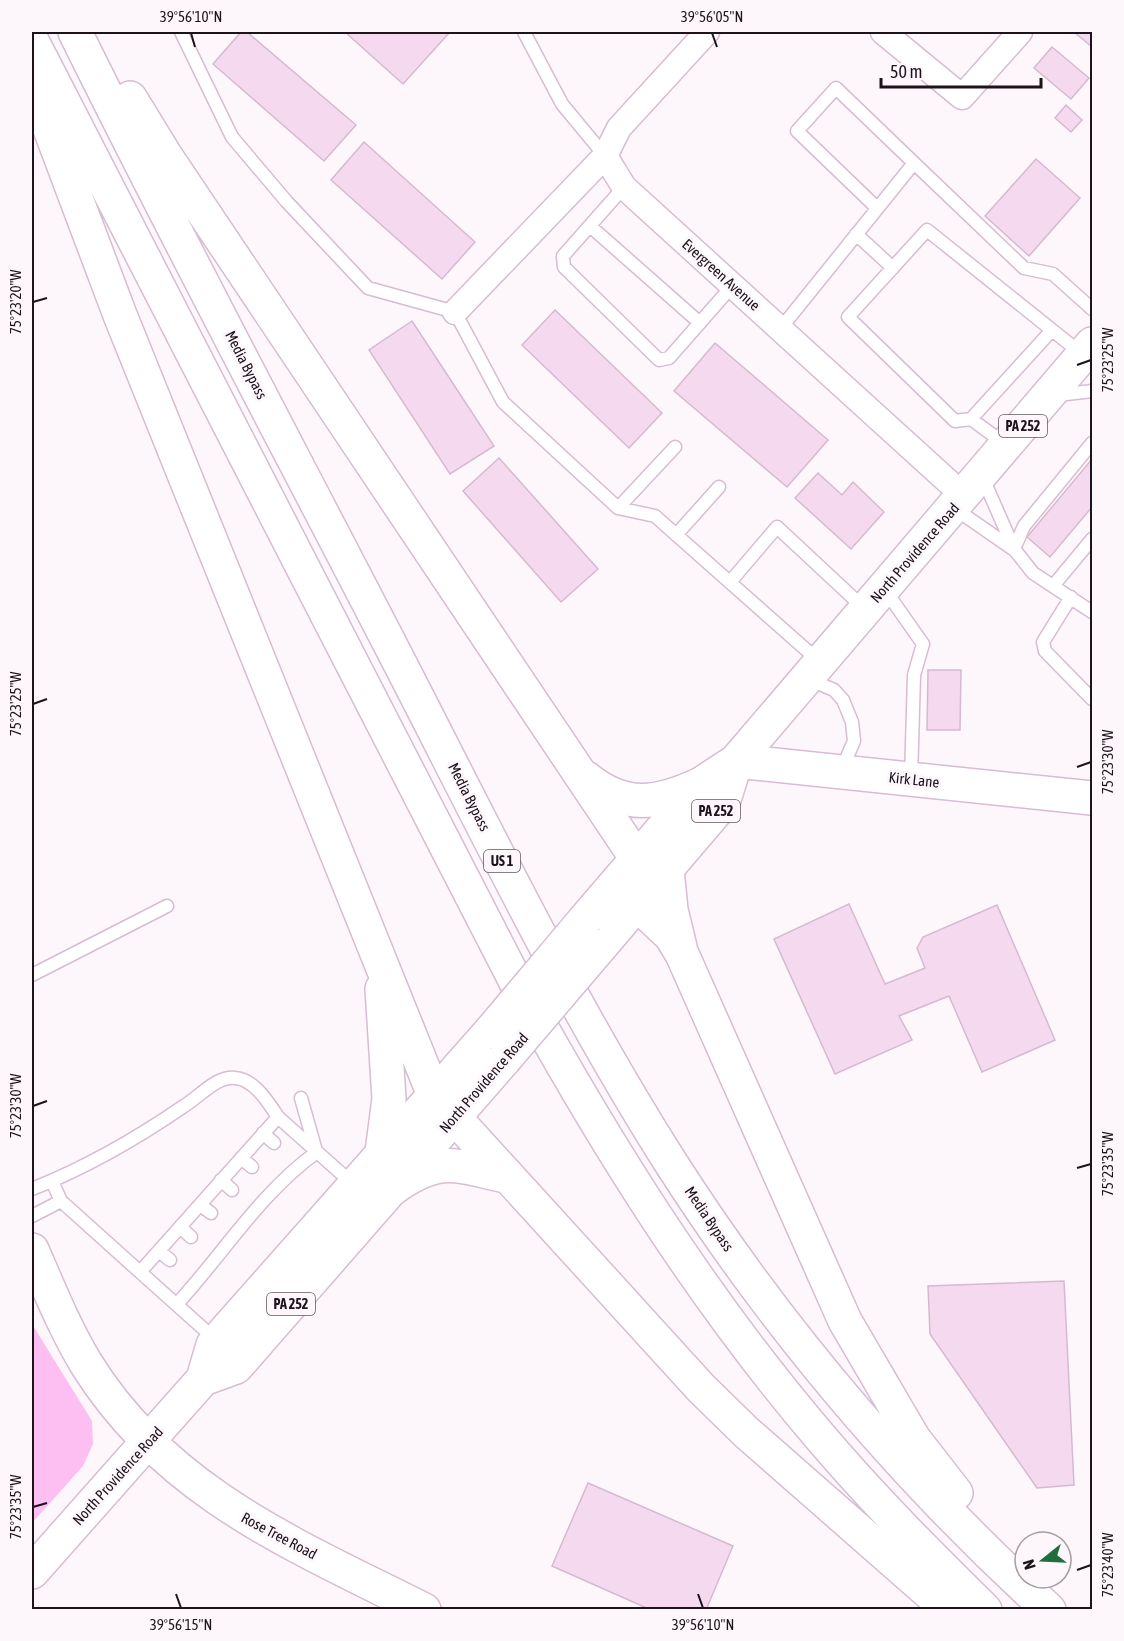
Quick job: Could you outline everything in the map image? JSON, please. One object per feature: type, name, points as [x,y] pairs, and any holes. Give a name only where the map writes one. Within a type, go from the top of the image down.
[{"type":"main road","name":"Media Bypass","points":[[75,32],[548,949],[669,1160],[758,1288],[854,1411],[962,1527],[1049,1610]]},
{"type":"main road","points":[[92,32],[165,155],[579,772],[652,864],[671,910],[682,954],[824,1278],[867,1362],[914,1439],[1013,1559]]},
{"type":"main road","name":"US 1","points":[[32,41],[515,980],[609,1144],[676,1249],[771,1377],[876,1500],[985,1610]]},
{"type":"main road","points":[[32,80],[120,315],[370,932],[444,1107],[701,1388],[746,1432],[949,1610]]},
{"type":"main road","name":"North Providence Road","points":[[652,864],[701,784],[736,761],[1089,351]]},
{"type":"main road","name":"North Providence Road","points":[[652,864],[723,803],[736,761]]},
{"type":"main road","name":"Kirk Lane","points":[[736,761],[911,780],[1089,793]]},
{"type":"main road","points":[[579,772],[598,788],[617,797],[637,801],[676,796],[701,784]]},
{"type":"main road","points":[[652,864],[624,897],[665,930],[682,954]]},
{"type":"main road","name":"North Providence Road","points":[[203,1379],[236,1367],[392,1189],[444,1107],[624,897]]},
{"type":"main road","points":[[370,932],[385,1010],[388,1099],[382,1152]]},
{"type":"main road","name":"North Providence Road","points":[[32,1572],[203,1379],[213,1345],[353,1184],[382,1152],[444,1107]]},
{"type":"main road","points":[[392,1189],[414,1174],[438,1165],[453,1165],[505,1176]]},
{"type":"main road","name":"Rose Tree Road","points":[[32,1251],[67,1328],[87,1365],[113,1401],[148,1442],[181,1473],[249,1521],[424,1610]]},
{"type":"main road","points":[[1038,1590],[1055,1610]]},
{"type":"street","points":[[455,312],[605,156],[619,129],[707,32]]},
{"type":"street","points":[[883,32],[962,97],[1020,32]]},
{"type":"street","name":"Evergreen Avenue","points":[[605,156],[624,187],[967,493]]},
{"type":"lane","points":[[182,32],[232,137],[287,202],[368,288],[455,312],[503,402],[618,508],[655,516],[730,582],[843,700],[852,722],[854,741],[840,772]]},
{"type":"lane","points":[[524,32],[562,104],[605,156]]},
{"type":"lane","points":[[877,208],[797,131],[836,88],[1024,267],[1053,274],[1092,309]]},
{"type":"lane","points":[[781,328],[914,163]]},
{"type":"lane","points":[[624,187],[563,256],[564,267],[659,360],[669,358],[732,285]]},
{"type":"lane","points":[[590,226],[700,323]]},
{"type":"lane","points":[[1007,445],[971,419],[955,420],[848,317],[927,230],[1052,330],[1089,351]]},
{"type":"lane","points":[[856,234],[892,268]]},
{"type":"lane","points":[[971,419],[1052,330]]},
{"type":"lane","points":[[1048,397],[1092,391]]},
{"type":"lane","points":[[1014,549],[1024,526],[1092,443]]},
{"type":"lane","points":[[618,508],[675,447]]},
{"type":"lane","points":[[676,535],[719,487]]},
{"type":"lane","points":[[967,493],[1014,549]]},
{"type":"lane","points":[[967,493],[1033,573],[1092,612]]},
{"type":"lane","points":[[730,582],[777,527],[875,599],[923,644],[914,675],[911,780]]},
{"type":"lane","points":[[1053,586],[1092,539]]},
{"type":"lane","points":[[1071,597],[1042,642],[1045,651],[1092,699]]},
{"type":"lane","points":[[32,975],[167,906]]},
{"type":"lane","points":[[32,1189],[136,1137],[217,1082],[235,1078],[249,1084],[266,1098],[278,1117],[353,1184]]},
{"type":"lane","points":[[301,1098],[316,1152]]},
{"type":"lane","points":[[141,1272],[278,1117]]},
{"type":"lane","points":[[263,1133],[274,1143]]},
{"type":"lane","points":[[177,1304],[192,1280],[252,1208],[295,1162],[316,1152]]},
{"type":"lane","points":[[241,1158],[252,1167]]},
{"type":"lane","points":[[221,1180],[232,1190]]},
{"type":"lane","points":[[52,1181],[61,1201],[217,1341]]},
{"type":"lane","points":[[32,1216],[61,1201]]},
{"type":"lane","points":[[200,1204],[211,1214]]},
{"type":"lane","points":[[180,1227],[191,1237]]},
{"type":"lane","points":[[159,1251],[170,1260]]},
{"type":"shaded area","points":[[32,1324],[92,1421],[93,1444],[83,1466],[32,1523]]},
{"type":"building","points":[[241,32],[247,32],[356,125],[324,161],[213,64]]},
{"type":"building","points":[[345,32],[450,32],[403,84]]},
{"type":"building","points":[[1074,32],[1092,32],[1092,47]]},
{"type":"building","points":[[1052,47],[1089,78],[1071,99],[1034,68]]},
{"type":"building","points":[[1066,105],[1082,120],[1071,132],[1055,118]]},
{"type":"building","points":[[364,142],[475,242],[442,279],[331,180]]},
{"type":"building","points":[[1036,159],[1080,198],[1029,256],[985,216]]},
{"type":"building","points":[[555,310],[662,413],[629,448],[522,345]]},
{"type":"building","points":[[412,321],[494,446],[450,474],[369,350]]},
{"type":"building","points":[[715,343],[828,440],[787,487],[674,391]]},
{"type":"building","points":[[499,458],[598,569],[561,602],[463,491]]},
{"type":"building","points":[[1092,459],[1092,507],[1050,557],[1027,537]]},
{"type":"building","points":[[818,473],[842,495],[853,482],[884,512],[851,549],[795,498]]},
{"type":"building","points":[[928,670],[961,670],[960,730],[927,730]]},
{"type":"building","points":[[849,904],[885,984],[925,968],[917,948],[923,937],[997,905],[1055,1040],[982,1072],[949,996],[899,1016],[912,1040],[835,1074],[774,939]]},
{"type":"building","points":[[1064,1281],[1074,1485],[1037,1488],[930,1334],[928,1286]]},
{"type":"building","points":[[588,1483],[733,1546],[706,1610],[651,1610],[552,1566]]}]
